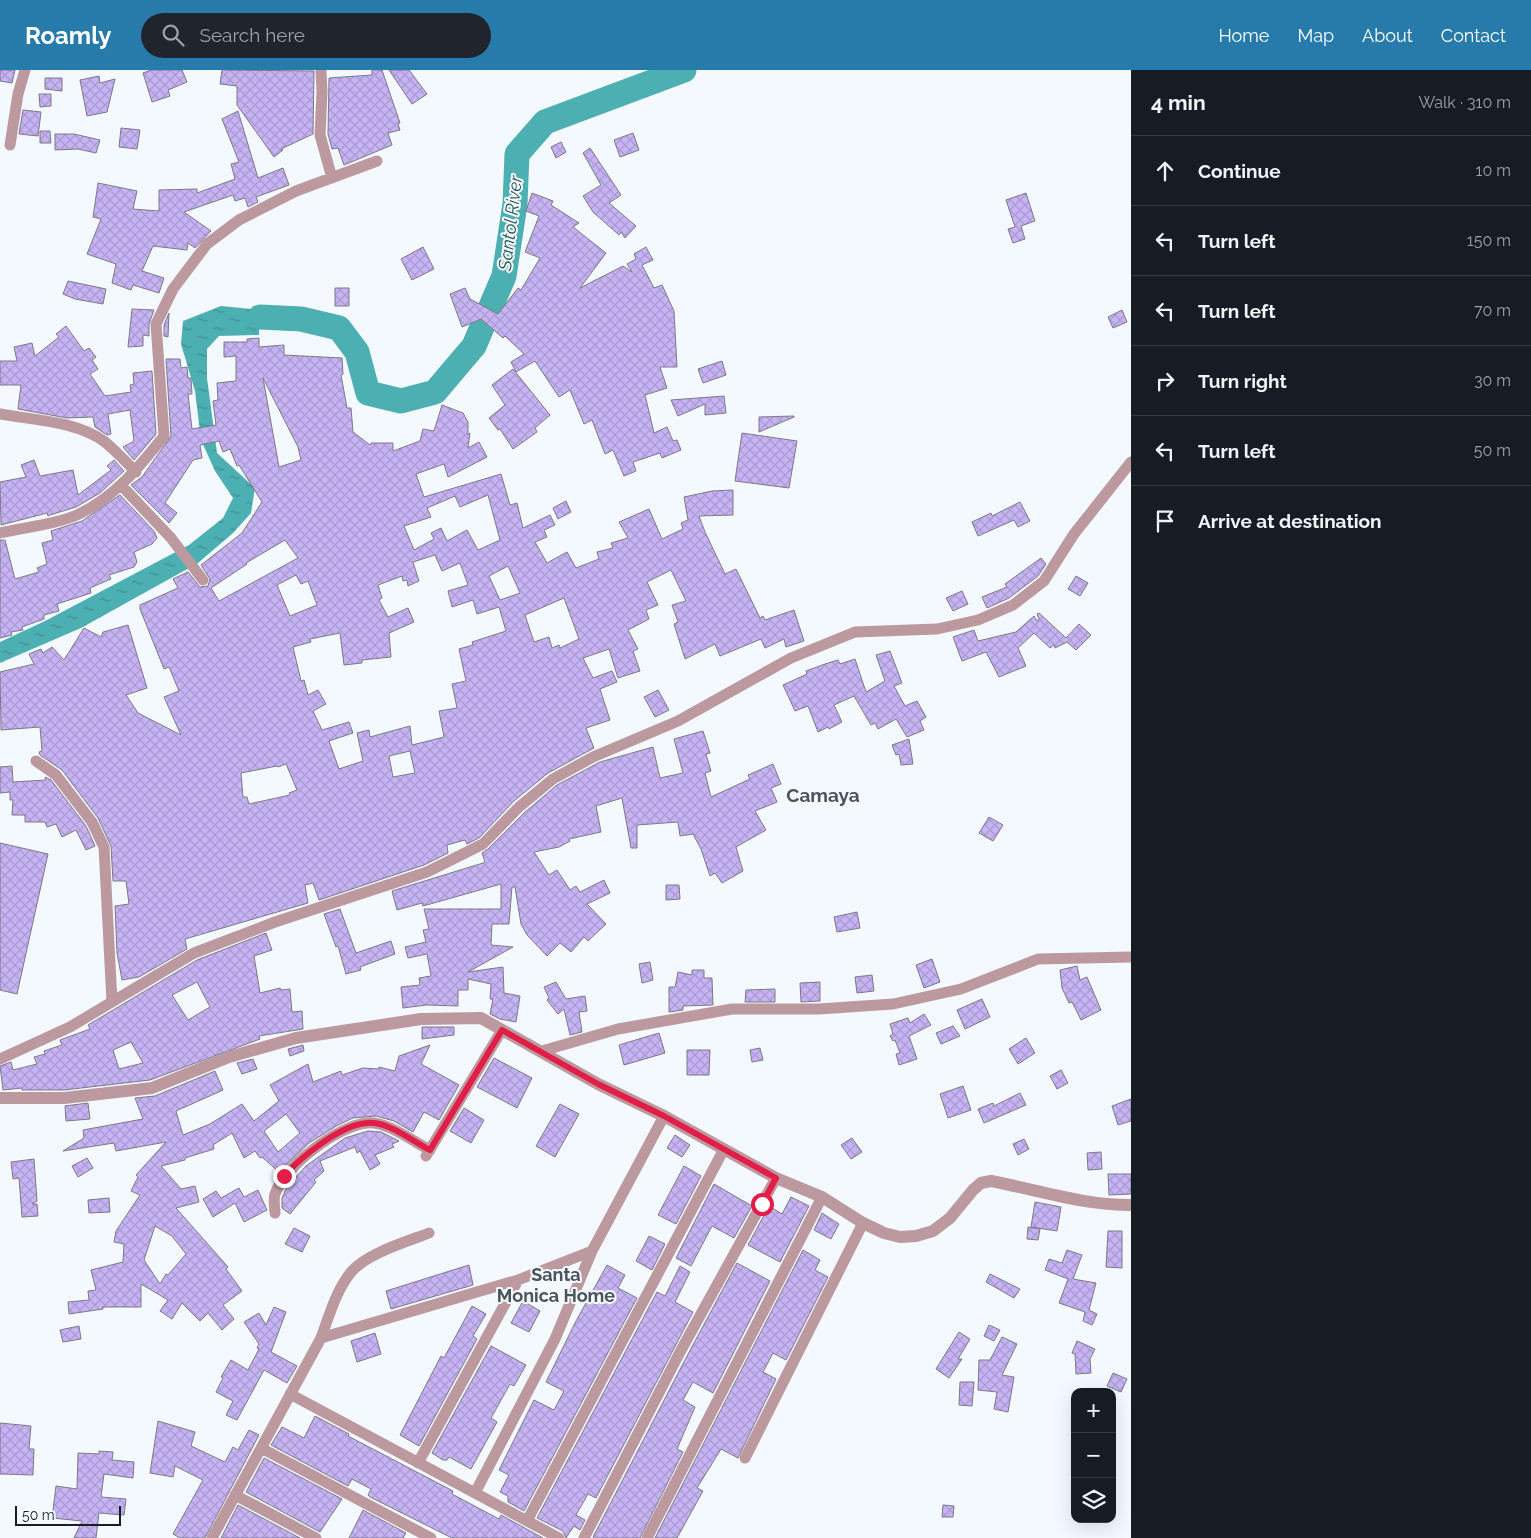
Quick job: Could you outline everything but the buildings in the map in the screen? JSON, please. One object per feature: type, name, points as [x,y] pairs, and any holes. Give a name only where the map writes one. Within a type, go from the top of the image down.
[{"type":"street","points":[[10,145],[18,94],[25,70]]},
{"type":"street","points":[[320,70],[322,92],[320,135],[332,178]]},
{"type":"street","points":[[0,534],[79,515],[136,472],[164,436],[156,324],[173,289],[207,244],[239,220],[296,191],[377,161]]},
{"type":"street","points":[[0,414],[59,425],[91,434],[105,442],[136,472]]},
{"type":"street","points":[[0,1059],[70,1027],[194,953],[275,922],[427,872],[483,844],[519,807],[553,779],[593,757],[678,721],[791,658],[855,632],[937,629],[978,620],[1013,605],[1044,581],[1074,534],[1131,462]]},
{"type":"street","points":[[121,485],[171,538],[200,575]]},
{"type":"street","points":[[36,761],[56,775],[92,822],[104,847],[112,1002]]},
{"type":"street","points":[[542,1051],[618,1029],[732,1009],[820,1009],[893,1004],[962,990],[1038,959],[1131,957]]},
{"type":"street","points":[[0,1098],[64,1098],[152,1088],[229,1057],[296,1038],[421,1019],[481,1018],[598,1084],[664,1116],[776,1178],[822,1197],[863,1223],[900,1237],[933,1231],[950,1218],[981,1183],[991,1181],[1067,1200],[1110,1205],[1131,1205]]},
{"type":"street","points":[[275,1214],[274,1196],[284,1176],[297,1161],[348,1129],[367,1123],[385,1126],[428,1153],[502,1030]]},
{"type":"street","points":[[475,1493],[556,1339],[592,1251],[664,1116]]},
{"type":"street","points":[[527,1521],[724,1148]]},
{"type":"street","points":[[584,1538],[680,1352],[776,1178]]},
{"type":"street","points":[[647,1538],[822,1197]]},
{"type":"street","points":[[745,1458],[863,1223]]},
{"type":"street","points":[[212,1538],[321,1338],[336,1297],[353,1271],[376,1255],[429,1233]]},
{"type":"street","points":[[321,1338],[518,1280],[592,1251]]},
{"type":"street","points":[[418,1463],[518,1280]]},
{"type":"street","points":[[290,1394],[559,1538]]},
{"type":"street","points":[[261,1448],[431,1538]]},
{"type":"street","points":[[235,1495],[316,1538]]},
{"type":"water","points":[[221,306],[260,310],[259,335],[219,336],[207,349],[207,378],[217,453],[255,488],[251,513],[233,533],[198,563],[81,628],[0,663],[0,642],[45,621],[189,545],[223,518],[233,498],[215,471],[201,440],[195,391],[181,344],[183,321]]},
{"type":"waterway","name":"Santol River","points":[[260,317],[301,319],[339,328],[357,352],[368,393],[401,401],[435,392],[474,346],[504,276],[515,204],[517,154],[545,122],[684,70]]},
{"type":"district","name":"Camaya","points":[[823,795]]},
{"type":"district","name":"Santa Monica Home","points":[[556,1284]]},
{"type":"route","points":[[284,1176],[297,1161],[315,1148],[348,1129],[367,1123],[385,1126],[430,1150],[502,1030],[598,1084],[664,1116],[776,1178],[762,1204]]}]
